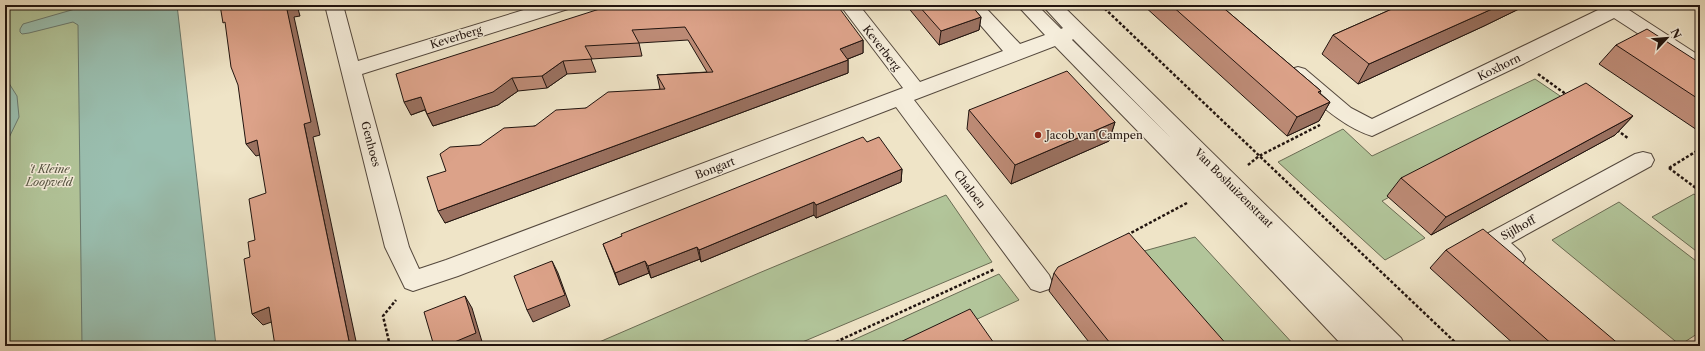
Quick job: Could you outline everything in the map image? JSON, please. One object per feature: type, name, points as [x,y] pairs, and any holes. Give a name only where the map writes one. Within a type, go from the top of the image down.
[{"type":"street","name":"Genhoes","points":[[334,5],[397,247],[412,280]]},
{"type":"street","name":"Keverberg","points":[[351,70],[561,5]]},
{"type":"street","name":"Keverberg","points":[[849,5],[908,94]]},
{"type":"street","points":[[972,5],[1017,53],[1067,34]]},
{"type":"street","name":"Van Boshuizenstraat","points":[[1026,5],[1067,34],[1219,187],[1392,346]]},
{"type":"street","name":"Van Boshuizenstraat","points":[[1051,5],[1067,34]]},
{"type":"street","points":[[1615,7],[1689,57],[1700,68]]},
{"type":"street","name":"Koxhorn","points":[[1344,113],[1372,128],[1516,59],[1615,7]]},
{"type":"street","name":"Bongart","points":[[412,280],[450,269],[1017,53]]},
{"type":"street","points":[[1284,62],[1344,113]]},
{"type":"street","name":"Chaloen","points":[[908,94],[1040,282]]},
{"type":"street","name":"Sijlhoff","points":[[1529,272],[1493,242],[1638,151]]},
{"type":"street","name":"Van Boshuizenstraat","points":[[1219,187],[1360,346]]},
{"type":"path","points":[[1101,5],[1459,346]]},
{"type":"path","points":[[1516,59],[1569,96]]},
{"type":"path","points":[[1120,239],[1219,187],[1259,156],[1344,113]]},
{"type":"path","points":[[1614,128],[1638,151]]},
{"type":"path","points":[[1669,168],[1700,149]]},
{"type":"path","points":[[826,346],[1021,257]]},
{"type":"path","points":[[390,346],[383,316],[412,280]]},
{"type":"green space","name":"'t Kleine Loopveld","points":[[5,5],[92,5],[92,346],[5,346]]},
{"type":"green space","points":[[1535,79],[1569,102],[1382,201],[1425,238],[1385,260],[1278,162],[1343,129],[1372,156]]},
{"type":"green space","points":[[1694,194],[1700,199],[1700,254],[1652,217]]},
{"type":"green space","points":[[946,195],[992,262],[793,346],[590,346],[759,273]]},
{"type":"green space","points":[[1619,202],[1700,264],[1700,332],[1680,345],[1552,240]]},
{"type":"green space","points":[[1195,237],[1295,346],[1216,346],[1144,251]]},
{"type":"green space","points":[[999,274],[1019,300],[918,346],[840,346]]},
{"type":"shaded area","points":[[78,5],[177,5],[216,346],[82,346],[78,25],[73,22],[29,33],[22,34],[20,32],[23,24],[75,9]]},
{"type":"shaded area","points":[[5,77],[17,96],[19,117],[5,146]]},
{"type":"building","points":[[220,5],[286,5],[311,122],[304,124],[350,346],[275,346],[269,307],[252,314],[244,259],[250,257],[248,242],[255,240],[249,199],[266,193],[257,140],[246,144],[238,85],[231,67],[225,22],[223,23]]},
{"type":"building","points":[[612,5],[837,5],[863,40],[840,49],[848,60],[438,211],[427,177],[446,171],[440,154],[450,147],[480,145],[504,128],[535,126],[556,110],[586,108],[608,92],[665,89],[657,75],[713,72],[685,27],[632,30],[639,43],[585,46],[592,59],[563,61],[542,76],[512,78],[493,92],[427,114],[421,97],[404,102],[396,74]]},
{"type":"building","points":[[918,5],[971,5],[981,17],[941,31]]},
{"type":"building","points":[[1171,5],[1220,5],[1321,91],[1318,92],[1330,102],[1297,117]]},
{"type":"building","points":[[1401,5],[1501,5],[1369,64],[1333,35]]},
{"type":"building","points":[[1647,29],[1700,63],[1700,100],[1616,45]]},
{"type":"building","name":"Jacob van Campen","points":[[1067,71],[1115,122],[1015,165],[969,110]]},
{"type":"building","points":[[1586,83],[1633,116],[1446,217],[1401,178]]},
{"type":"building","points":[[863,137],[867,142],[879,137],[902,169],[816,205],[814,202],[699,250],[697,247],[648,266],[645,261],[615,273],[603,244],[622,236],[621,234]]},
{"type":"building","points":[[1483,229],[1621,346],[1554,346],[1446,250]]},
{"type":"building","points":[[1129,233],[1228,346],[1105,346],[1110,343],[1054,273],[1058,267]]},
{"type":"building","points":[[552,261],[565,295],[527,310],[514,276]]},
{"type":"building","points":[[465,296],[476,333],[445,346],[434,346],[424,312]]},
{"type":"building","points":[[970,309],[996,346],[892,346]]},
{"type":"place","name":"Jacob van Campen","points":[[1038,135]]}]
